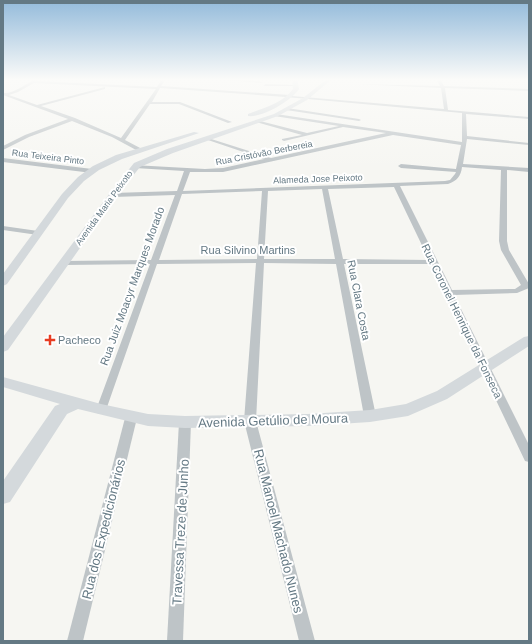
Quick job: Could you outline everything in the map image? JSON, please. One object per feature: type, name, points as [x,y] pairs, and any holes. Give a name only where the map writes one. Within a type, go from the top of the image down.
[{"type":"main road","points":[[217,126],[263,109]]},
{"type":"main road","name":"Avenida Maria Peixoto","points":[[3,346],[135,166],[205,134],[258,121],[287,109]]},
{"type":"main road","points":[[3,282],[65,196],[80,179],[119,157],[140,150],[205,134]]},
{"type":"main road","name":"Avenida Getúlio de Moura","points":[[3,382],[66,404],[101,410],[131,418],[165,422],[308,420],[370,416],[408,410],[442,395],[529,340]]},
{"type":"main road","points":[[3,496],[66,404]]},
{"type":"street","points":[[45,109],[122,140],[140,150]]},
{"type":"street","points":[[122,140],[140,119],[145,109]]},
{"type":"street","points":[[195,109],[230,122]]},
{"type":"street","points":[[287,109],[359,120]]},
{"type":"street","points":[[434,109],[529,118]]},
{"type":"street","points":[[459,168],[464,140],[464,112]]},
{"type":"street","points":[[276,114],[394,133],[464,140],[529,144]]},
{"type":"street","points":[[3,148],[27,136],[73,119]]},
{"type":"street","points":[[258,121],[307,134]]},
{"type":"street","points":[[284,140],[346,126]]},
{"type":"street","name":"Rua Cristóvão Berbereia","points":[[135,166],[187,171],[223,170],[272,161],[394,133]]},
{"type":"street","points":[[205,134],[272,161]]},
{"type":"street","name":"Rua Teixeira Pinto","points":[[3,160],[92,171]]},
{"type":"street","points":[[401,166],[504,168],[529,170]]},
{"type":"street","name":"Alameda Jose Peixoto","points":[[113,195],[446,183],[456,178],[459,168]]},
{"type":"street","points":[[449,293],[517,291],[526,286],[505,250],[503,241],[504,168]]},
{"type":"street","name":"Rua Juiz Moacyr Marques Morado","points":[[101,410],[187,171]]},
{"type":"street","name":"Rua Coronel Henrique da Fonseca","points":[[396,185],[529,458]]},
{"type":"street","name":"Rua Clara Costa","points":[[325,188],[370,416]]},
{"type":"street","name":"Rua Manoel Machado Nunes","points":[[265,190],[250,421],[307,641]]},
{"type":"street","points":[[3,228],[38,233]]},
{"type":"street","name":"Rua Silvino Martins","points":[[64,264],[260,261],[433,262]]},
{"type":"street","name":"Rua dos Expedicionários","points":[[75,641],[131,418]]},
{"type":"street","name":"Travessa Treze de Junho","points":[[175,641],[185,422]]},
{"type":"place","name":"Pacheco","points":[[50,340]]}]
